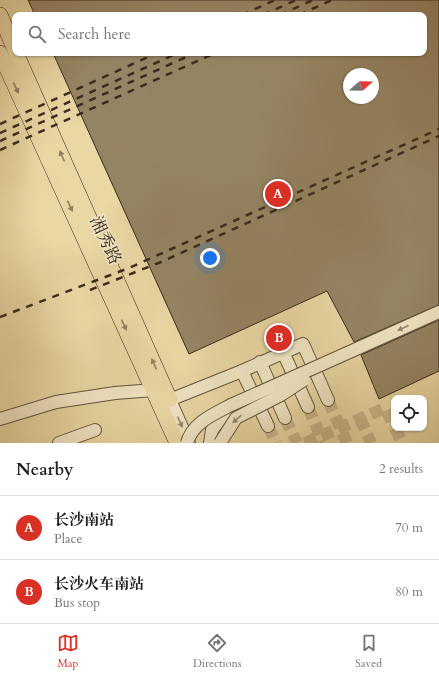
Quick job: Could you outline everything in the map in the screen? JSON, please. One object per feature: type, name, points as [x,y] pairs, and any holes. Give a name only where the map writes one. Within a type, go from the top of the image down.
[{"type":"main road","points":[[0,15],[12,43]]},
{"type":"main road","name":"湘秀路","points":[[0,52],[154,390],[165,402],[177,443]]},
{"type":"main road","points":[[17,56],[165,402]]},
{"type":"street","points":[[188,443],[189,437],[204,419],[231,405],[439,312]]},
{"type":"street","points":[[188,443],[165,402],[242,371],[303,344],[328,400]]},
{"type":"street","points":[[283,352],[308,407]]},
{"type":"street","points":[[260,362],[285,418]]},
{"type":"street","points":[[220,443],[236,418],[281,395],[329,362]]},
{"type":"street","points":[[242,371],[268,426]]},
{"type":"street","points":[[0,419],[56,402],[115,393],[154,390]]},
{"type":"street","points":[[210,443],[212,430],[231,405]]},
{"type":"street","points":[[59,443],[95,430]]},
{"type":"building","points":[[28,0],[439,0],[439,305],[354,342],[327,291],[189,354],[54,56],[427,56],[427,12],[34,12]]},
{"type":"building","points":[[439,320],[439,371],[379,399],[361,355]]},
{"type":"tunnel","points":[[328,400],[347,443]]},
{"type":"tunnel","points":[[308,407],[323,442]]},
{"type":"tunnel","points":[[305,443],[385,408],[391,421]]},
{"type":"tunnel","points":[[285,418],[297,443]]},
{"type":"tunnel","points":[[360,418],[371,443]]},
{"type":"tunnel","points":[[268,426],[276,443]]},
{"type":"tunnel","points":[[396,431],[402,443]]},
{"type":"railway","points":[[249,12],[275,0]]},
{"type":"railway","points":[[270,12],[296,0]]},
{"type":"railway","points":[[287,12],[313,0]]},
{"type":"railway","points":[[306,12],[332,0]]},
{"type":"railway","points":[[0,124],[150,56]]},
{"type":"railway","points":[[0,133],[171,56]]},
{"type":"railway","points":[[0,141],[188,56]]},
{"type":"railway","points":[[0,150],[208,56]]},
{"type":"railway","points":[[0,317],[129,268],[439,129]]},
{"type":"railway","points":[[90,290],[161,262],[439,136]]},
{"type":"place","name":"长沙南站","points":[[278,194]]},
{"type":"place","name":"长沙火车南站","points":[[279,338]]}]
